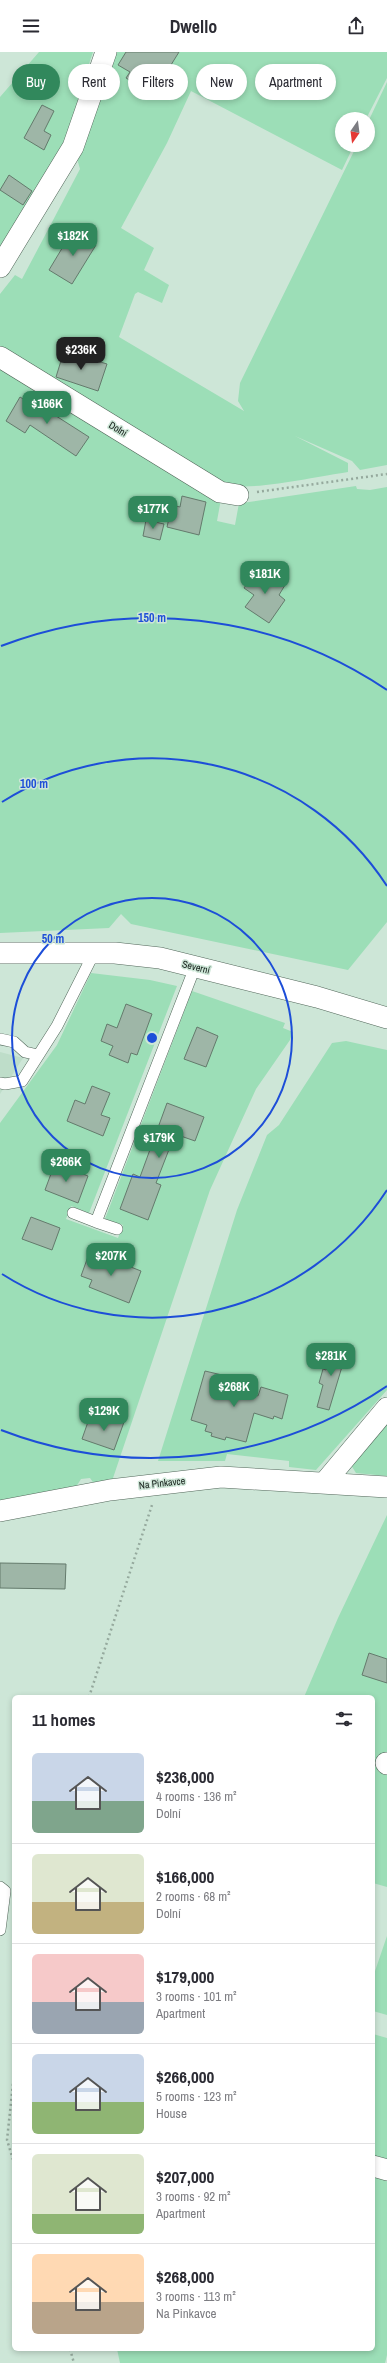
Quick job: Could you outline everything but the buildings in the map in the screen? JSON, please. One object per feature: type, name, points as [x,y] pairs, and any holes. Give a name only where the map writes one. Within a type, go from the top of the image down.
[{"type":"street","points":[[0,266],[73,147],[82,126],[106,52]]},
{"type":"street","name":"Dolní","points":[[0,357],[220,492],[238,495]]},
{"type":"street","name":"Severní","points":[[0,953],[94,953],[139,955],[195,967],[316,997],[382,1016]]},
{"type":"street","points":[[326,1482],[387,1408]]},
{"type":"street","name":"Na Pinkavce","points":[[0,1511],[110,1490],[221,1477],[326,1482],[387,1487]]},
{"type":"street","points":[[375,2167],[387,2170]]},
{"type":"lane","points":[[0,1083],[5,1084],[22,1081],[61,1020],[94,953]]},
{"type":"lane","points":[[96,1222],[195,967]]},
{"type":"lane","points":[[0,1039],[14,1042],[25,1052],[38,1055]]},
{"type":"lane","points":[[73,1213],[117,1229]]},
{"type":"lane","points":[[0,1887],[5,1892],[0,1930]]},
{"type":"path","points":[[238,495],[387,474]]},
{"type":"path","points":[[90,1695],[154,1484]]},
{"type":"path","points":[[12,2093],[7,2140],[12,2156]]},
{"type":"path","points":[[71,2351],[74,2363]]},
{"type":"shaded area","points":[[0,1052],[23,1058],[0,1094]]},
{"type":"green space","points":[[39,52],[93,52],[89,64],[68,64],[68,100],[81,100],[75,123],[59,156],[40,189],[0,252],[0,97],[12,83],[12,100],[60,100],[60,64],[29,64]]},
{"type":"green space","points":[[115,52],[387,52],[387,78],[370,112],[335,112],[335,152],[351,152],[342,170],[208,100],[247,100],[247,64],[196,64],[196,94],[191,91],[188,98],[188,64],[128,64],[128,100],[187,100],[167,143],[121,228],[154,248],[144,270],[169,285],[162,303],[138,292],[135,294],[119,337],[244,411],[238,401],[240,383],[354,152],[375,152],[375,112],[373,112],[387,82],[387,465],[360,470],[352,461],[295,436],[348,463],[348,472],[270,485],[228,485],[0,351],[0,294],[15,275],[22,279],[80,169],[76,155],[97,100],[120,100],[120,64],[110,64]]},
{"type":"green space","points":[[0,365],[221,499],[217,521],[235,525],[239,503],[356,486],[357,489],[370,490],[387,487],[387,922],[348,970],[131,924],[121,914],[109,928],[0,933]]},
{"type":"green space","points":[[91,973],[150,980],[177,986],[89,1213],[71,1206],[66,1219],[118,1238],[123,1225],[105,1219],[192,991],[285,1023],[283,1028],[293,1032],[290,1040],[256,1089],[210,1190],[112,1481],[95,1485],[90,1478],[81,1479],[76,1487],[0,1501],[0,1123],[57,1045]]},
{"type":"green space","points":[[346,1041],[387,1050],[387,1390],[316,1470],[289,1467],[289,1461],[227,1454],[225,1461],[158,1461],[237,1210],[267,1135],[279,1125],[332,1043]]},
{"type":"green space","points":[[387,1419],[387,1476],[356,1473],[351,1465]]},
{"type":"green space","points":[[387,1515],[387,1759],[381,1757],[375,1765],[375,1695],[305,1695],[338,1618]]},
{"type":"green space","points":[[375,1766],[387,1771],[387,1887],[375,1884]]},
{"type":"green space","points":[[387,1936],[387,2015],[375,2012],[375,1971]]},
{"type":"green space","points":[[375,2035],[387,2038],[387,2167],[375,2164]]},
{"type":"green space","points":[[375,2173],[387,2176],[387,2355],[385,2363],[120,2363],[117,2351],[375,2351]]}]
